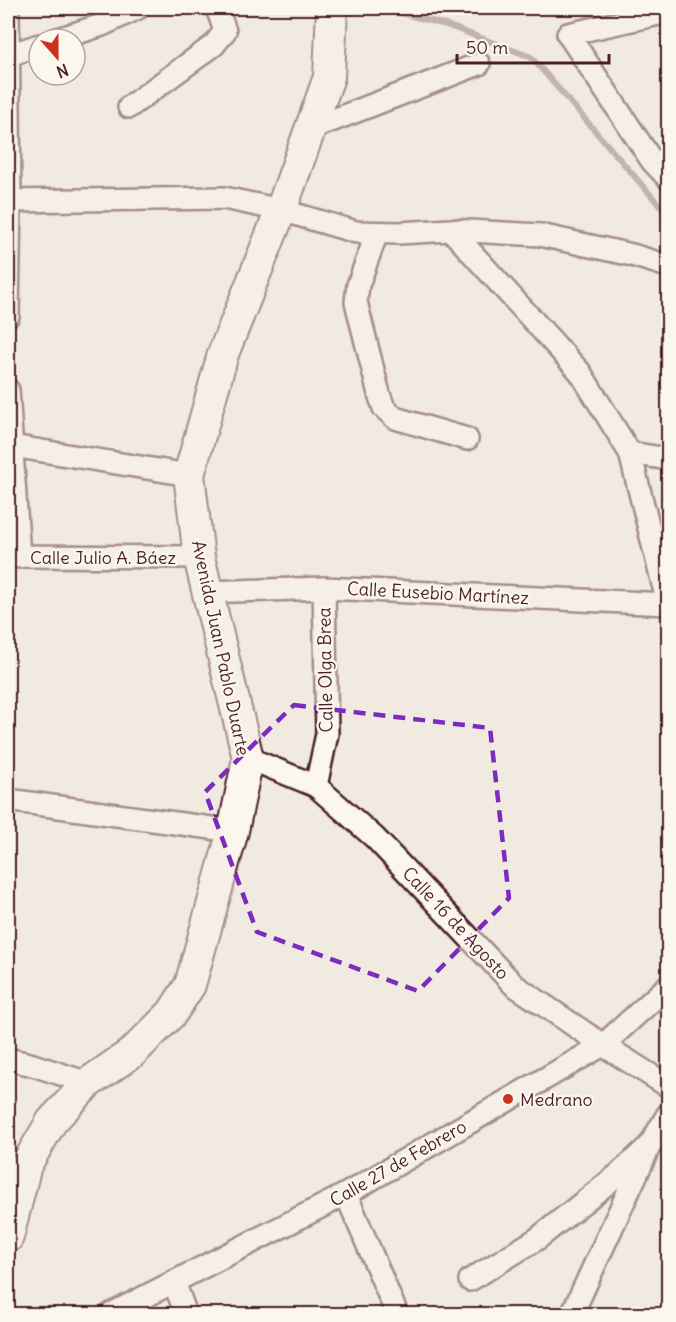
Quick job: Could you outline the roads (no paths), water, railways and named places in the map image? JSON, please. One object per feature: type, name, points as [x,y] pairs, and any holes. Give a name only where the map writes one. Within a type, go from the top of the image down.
[{"type":"main road","name":"Avenida Juan Pablo Duarte","points":[[8,1237],[26,1165],[52,1121],[88,1083],[133,1052],[172,1013],[190,985],[233,831],[248,758],[199,557],[189,476],[223,354],[281,210],[329,77],[332,19]]},
{"type":"street","points":[[8,8],[8,316]]},
{"type":"street","points":[[87,30],[138,8]]},
{"type":"street","points":[[129,107],[214,45],[225,31],[217,8]]},
{"type":"street","points":[[669,12],[568,34],[652,161],[669,178]]},
{"type":"street","points":[[9,55],[27,49]]},
{"type":"street","points":[[310,129],[479,64]]},
{"type":"street","points":[[9,201],[224,198],[281,210],[356,232],[451,231],[540,235],[632,255],[669,266]]},
{"type":"street","points":[[451,231],[580,372],[630,453],[668,604]]},
{"type":"street","points":[[377,232],[358,285],[356,302],[384,408],[395,418],[467,439]]},
{"type":"street","points":[[8,390],[12,446],[13,556]]},
{"type":"street","points":[[12,446],[189,476]]},
{"type":"street","points":[[630,453],[669,459]]},
{"type":"street","name":"Calle Julio A. Báez","points":[[13,556],[199,557]]},
{"type":"street","name":"Calle Eusebio Martínez","points":[[207,592],[324,588],[668,604]]},
{"type":"street","name":"Calle Olga Brea","points":[[316,786],[327,734],[324,588]]},
{"type":"street","name":"Calle 16 de Agosto","points":[[248,758],[316,786],[375,838],[514,985],[669,1086]]},
{"type":"street","points":[[8,800],[233,831]]},
{"type":"street","name":"Calle 27 de Febrero","points":[[111,1314],[346,1194],[603,1045],[669,986]]},
{"type":"street","points":[[8,1059],[88,1083]]},
{"type":"street","points":[[572,1314],[650,1145],[669,1114]]},
{"type":"street","points":[[470,1280],[537,1239],[619,1174],[650,1145]]},
{"type":"street","points":[[346,1194],[392,1313]]},
{"type":"street","points":[[174,1282],[186,1314]]},
{"type":"waterway","points":[[383,8],[449,26],[531,57],[668,215]]},
{"type":"place","name":"Medrano","points":[[508,1099]]}]
